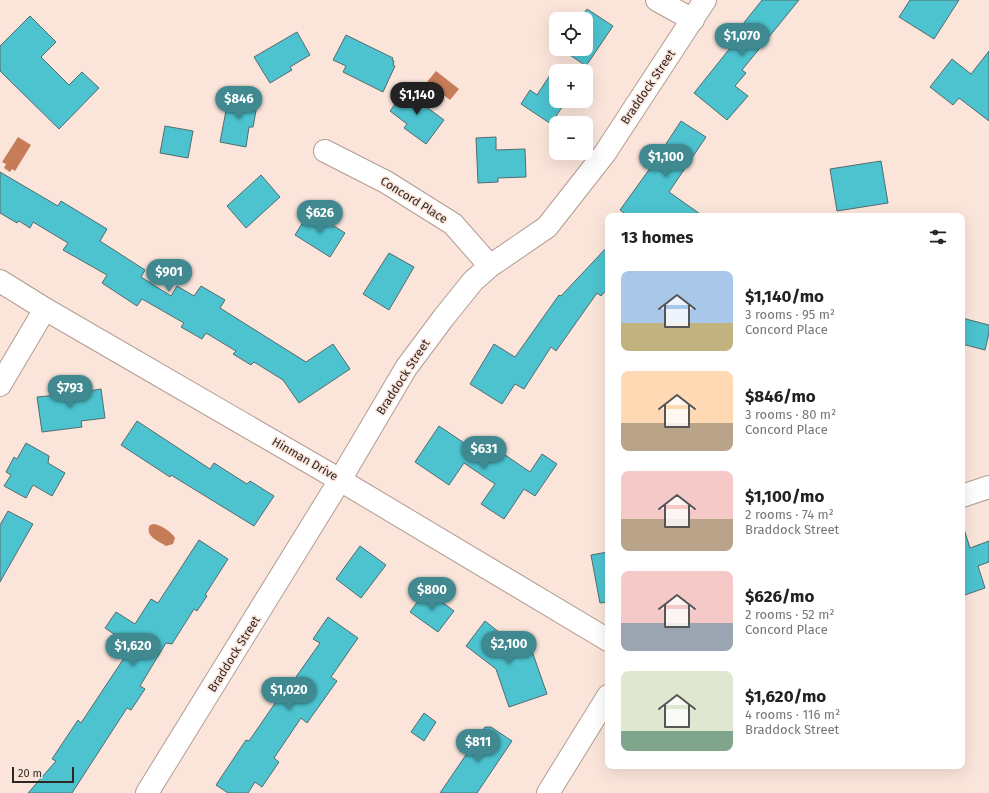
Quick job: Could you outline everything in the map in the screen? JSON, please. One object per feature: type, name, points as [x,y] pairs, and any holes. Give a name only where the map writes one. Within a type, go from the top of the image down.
[{"type":"street","points":[[657,0],[693,20]]},
{"type":"street","name":"Braddock Street","points":[[147,793],[340,480],[406,368],[473,281],[490,266],[548,227],[605,153],[706,0]]},
{"type":"street","name":"Concord Place","points":[[325,151],[386,182],[453,224],[490,266]]},
{"type":"street","name":"Hinman Drive","points":[[0,281],[45,309],[340,480],[605,638]]},
{"type":"street","points":[[0,385],[45,309]]},
{"type":"street","points":[[965,495],[989,487]]},
{"type":"street","points":[[548,793],[605,701]]},
{"type":"shaded area","points":[[436,71],[459,89],[450,100],[427,82]]},
{"type":"shaded area","points":[[18,137],[31,145],[15,171],[12,169],[10,172],[4,168],[6,164],[2,162]]},
{"type":"shaded area","points":[[154,524],[163,527],[171,533],[175,538],[173,544],[166,546],[150,535],[150,525]]},
{"type":"building","points":[[762,0],[799,0],[742,70],[746,73],[735,86],[748,96],[727,120],[694,93],[735,42],[731,39]]},
{"type":"building","points":[[910,0],[959,0],[934,39],[899,17]]},
{"type":"building","points":[[587,9],[592,12],[585,12]]},
{"type":"building","points":[[593,13],[613,26],[593,56]]},
{"type":"building","points":[[30,16],[56,42],[41,57],[69,85],[82,72],[99,88],[59,129],[0,71],[0,46]]},
{"type":"building","points":[[297,32],[310,55],[290,67],[292,70],[270,83],[254,57]]},
{"type":"building","points":[[346,35],[393,58],[393,65],[395,66],[383,92],[343,72],[346,66],[333,60]]},
{"type":"building","points":[[989,51],[989,121],[959,98],[953,105],[930,87],[952,59],[971,74]]},
{"type":"building","points":[[571,56],[593,56],[587,64],[583,64]]},
{"type":"building","points":[[549,77],[549,108],[561,108],[556,116],[549,116],[549,123],[521,104],[530,90],[537,95]]},
{"type":"building","points":[[418,89],[431,99],[425,106],[444,120],[426,144],[404,128],[407,124],[390,111],[403,93],[411,99]]},
{"type":"building","points":[[229,95],[258,100],[253,127],[249,127],[246,147],[220,142]]},
{"type":"building","points":[[681,121],[706,137],[669,192],[699,213],[624,213],[620,210],[651,167]]},
{"type":"building","points":[[165,126],[193,131],[188,158],[160,153]]},
{"type":"building","points":[[496,137],[496,150],[525,149],[526,177],[498,178],[498,182],[478,183],[476,138]]},
{"type":"building","points":[[881,161],[888,203],[837,211],[830,169]]},
{"type":"building","points":[[0,172],[58,206],[61,201],[107,229],[100,241],[145,270],[141,277],[171,296],[177,286],[194,296],[201,286],[225,300],[220,308],[306,362],[333,344],[350,369],[299,403],[283,380],[254,362],[251,365],[233,354],[236,351],[206,333],[202,339],[181,327],[184,323],[142,299],[137,306],[102,283],[107,275],[63,250],[68,243],[33,222],[30,228],[19,221],[17,223],[0,213]]},
{"type":"building","points":[[261,175],[280,197],[246,228],[227,206]]},
{"type":"building","points":[[310,211],[345,233],[330,257],[295,235]]},
{"type":"building","points":[[605,249],[605,291],[601,296],[597,293],[556,351],[551,347],[524,389],[515,384],[502,404],[470,384],[494,344],[515,357],[559,295],[561,296]]},
{"type":"building","points":[[389,253],[414,267],[389,310],[363,294]]},
{"type":"building","points":[[965,319],[989,325],[989,333],[985,350],[965,345]]},
{"type":"building","points":[[83,388],[84,392],[101,389],[105,418],[81,421],[82,427],[42,432],[37,397],[58,395],[57,391]]},
{"type":"building","points":[[137,421],[210,469],[214,463],[247,484],[250,481],[274,496],[254,526],[171,475],[170,477],[121,445]]},
{"type":"building","points":[[439,426],[488,459],[495,448],[530,472],[542,454],[557,464],[535,496],[524,489],[504,519],[481,504],[495,484],[464,463],[449,485],[415,462]]},
{"type":"building","points":[[26,443],[49,456],[48,463],[65,473],[52,496],[33,485],[26,498],[4,486],[11,475],[6,472],[14,457],[17,459]]},
{"type":"building","points":[[8,511],[33,524],[0,582],[0,525]]},
{"type":"building","points":[[965,532],[970,548],[989,541],[989,562],[978,566],[985,588],[965,595]]},
{"type":"building","points":[[199,540],[228,559],[205,595],[207,596],[197,611],[194,609],[172,644],[166,643],[140,686],[145,689],[131,710],[127,708],[72,793],[28,793],[56,761],[52,759],[78,720],[81,723],[132,646],[105,628],[116,612],[135,624],[151,599],[158,603]]},
{"type":"building","points":[[360,546],[386,565],[361,598],[336,579]]},
{"type":"building","points":[[605,553],[605,602],[600,603],[591,555]]},
{"type":"building","points":[[426,590],[454,611],[438,632],[410,612]]},
{"type":"building","points":[[328,617],[358,638],[331,677],[337,681],[307,723],[301,718],[274,758],[279,762],[262,787],[255,782],[248,793],[228,793],[216,785],[246,740],[249,741],[289,683],[291,684],[320,643],[313,639]]},
{"type":"building","points":[[485,621],[525,653],[532,651],[547,694],[509,707],[496,669],[466,646]]},
{"type":"building","points":[[424,713],[436,722],[424,741],[411,732]]},
{"type":"building","points":[[485,727],[491,727],[512,741],[477,793],[440,793]]}]
